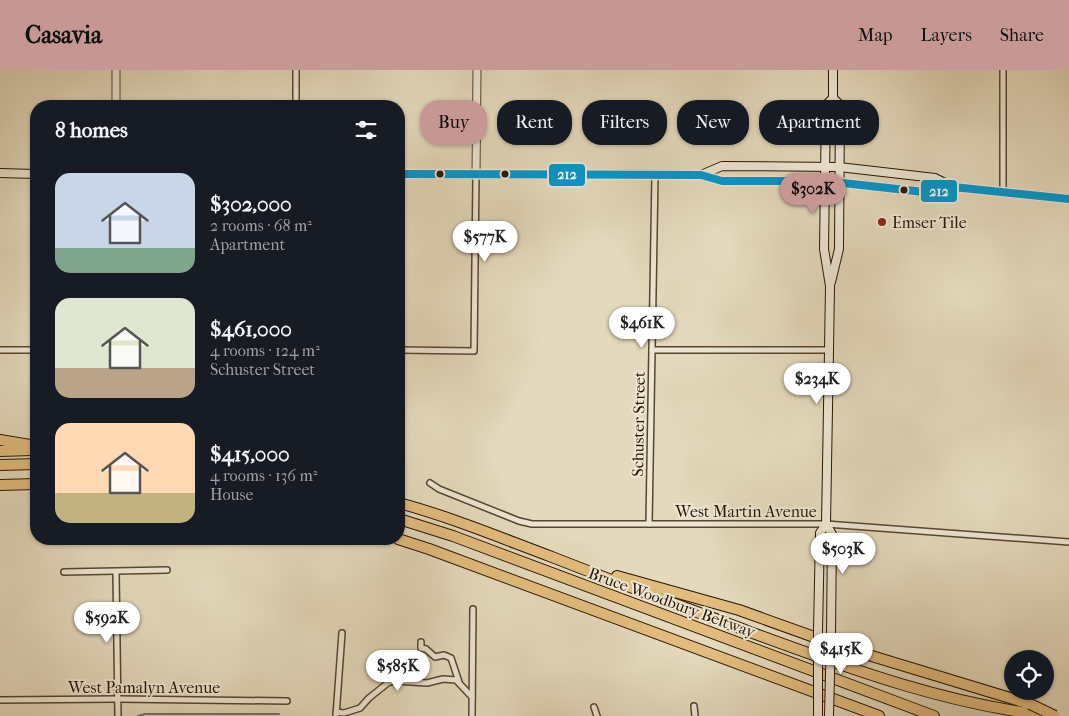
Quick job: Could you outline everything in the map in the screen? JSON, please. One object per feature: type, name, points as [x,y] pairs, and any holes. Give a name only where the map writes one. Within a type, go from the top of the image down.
[{"type":"highway","points":[[0,440],[30,445]]},
{"type":"highway","points":[[0,451],[30,450]]},
{"type":"highway","points":[[0,465],[30,464]]},
{"type":"highway","points":[[0,485],[30,484]]},
{"type":"highway","points":[[405,505],[462,523],[782,644],[887,681],[948,698],[1014,711],[1055,716]]},
{"type":"highway","name":"Bruce Woodbury Beltway","points":[[405,521],[453,536],[934,716]]},
{"type":"highway","name":"Bruce Woodbury Beltway","points":[[405,541],[429,548],[879,716]]},
{"type":"highway","points":[[560,561],[731,608],[842,647],[1030,704],[1055,716]]},
{"type":"main road","points":[[829,716],[832,534],[826,524],[830,286],[824,249],[824,181],[826,105],[833,98],[833,70]]},
{"type":"main road","points":[[830,286],[839,249],[840,105],[833,98]]},
{"type":"main road","points":[[701,174],[722,166],[839,167],[935,178],[953,187],[1069,199]]},
{"type":"main road","points":[[0,174],[30,174]]},
{"type":"main road","points":[[405,174],[701,174],[722,181],[824,181],[932,193],[953,187]]},
{"type":"main road","points":[[818,716],[820,533],[826,524]]},
{"type":"street","points":[[116,70],[116,100]]},
{"type":"street","points":[[296,70],[296,100]]},
{"type":"street","points":[[405,350],[474,351],[476,70]]},
{"type":"street","points":[[1003,70],[1003,192]]},
{"type":"street","name":"Schuster Street","points":[[649,524],[655,174]]},
{"type":"street","points":[[0,350],[30,350]]},
{"type":"street","points":[[652,350],[829,350]]},
{"type":"street","name":"West Martin Avenue","points":[[430,483],[439,489],[519,521],[532,524],[826,524],[1069,542]]},
{"type":"street","points":[[64,572],[167,570]]},
{"type":"street","points":[[116,572],[118,716]]},
{"type":"street","points":[[472,716],[473,609]]},
{"type":"street","points":[[342,633],[336,714],[360,708],[369,698],[404,669]]},
{"type":"street","points":[[421,642],[421,648],[426,649],[436,657],[444,655],[451,658],[460,684]]},
{"type":"street","points":[[389,682],[433,683],[437,680],[456,680],[472,697]]},
{"type":"street","name":"West Pamalyn Avenue","points":[[0,700],[287,700]]},
{"type":"street","points":[[694,706],[694,716]]},
{"type":"street","points":[[594,707],[597,716]]},
{"type":"waterway","points":[[138,716],[145,714],[279,714]]},
{"type":"transit line","name":"212","points":[[405,174],[701,175],[722,181],[825,181],[933,193],[953,187],[1069,199]]},
{"type":"place","name":"Emser Tile","points":[[882,222]]}]
